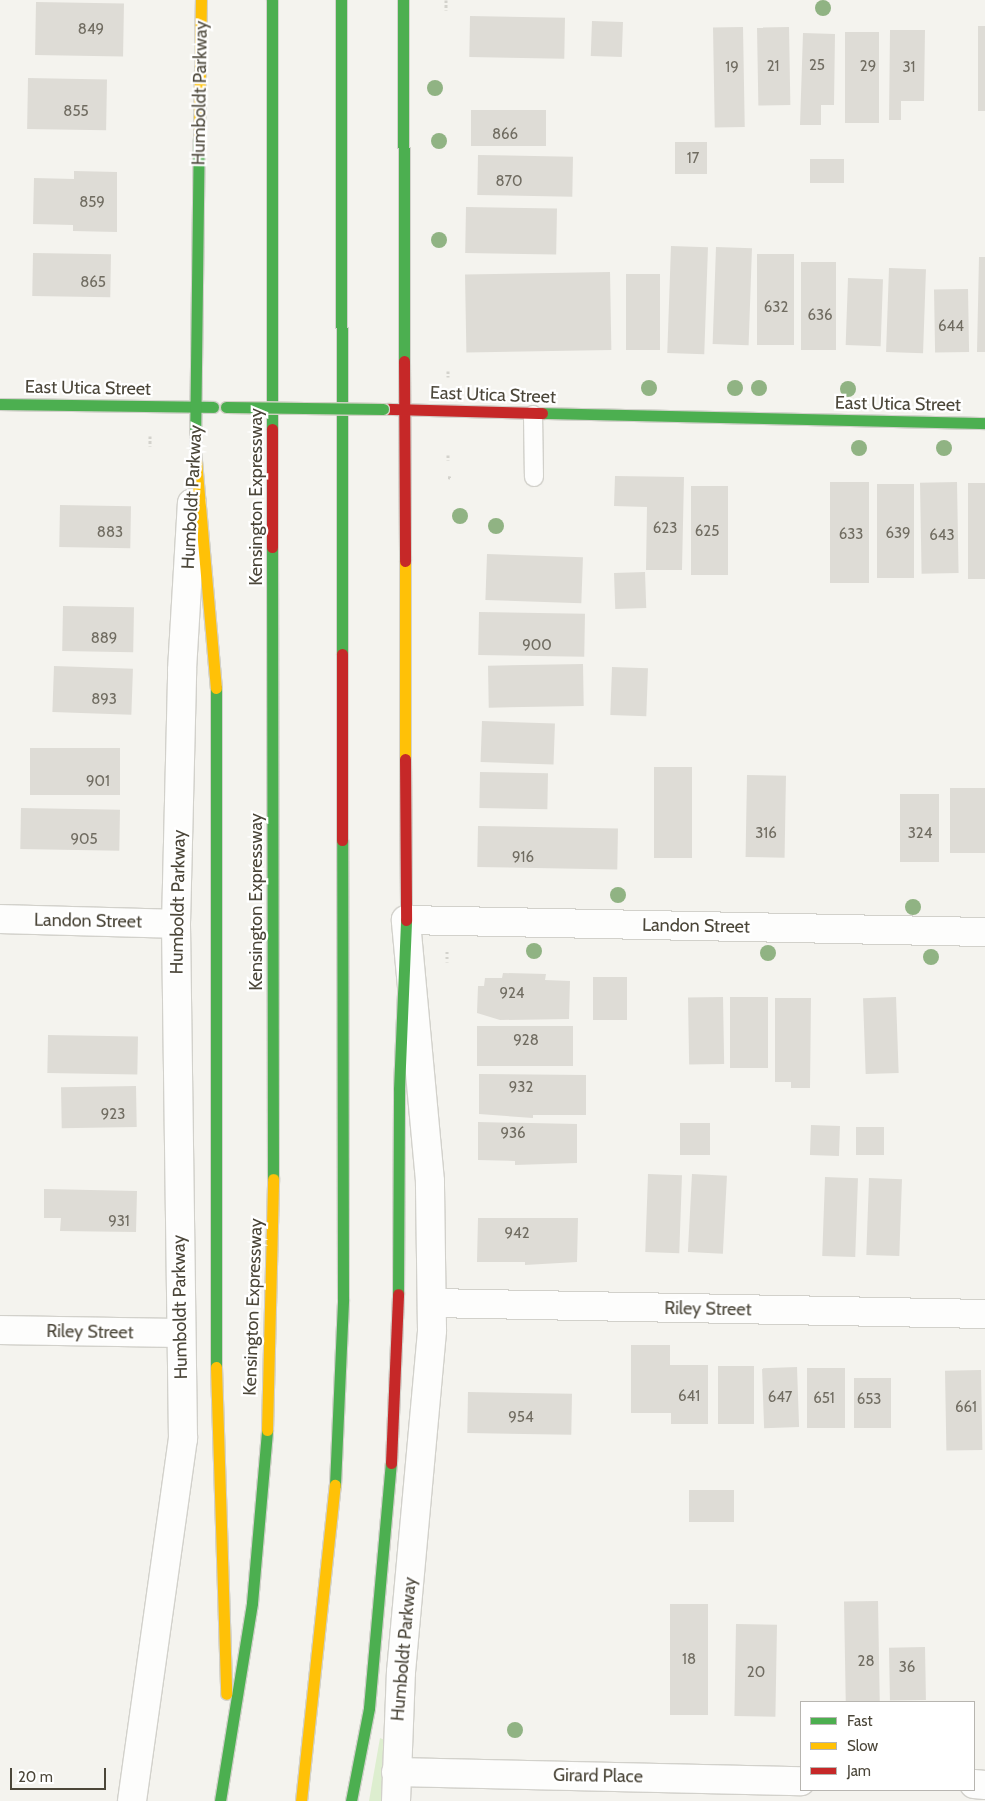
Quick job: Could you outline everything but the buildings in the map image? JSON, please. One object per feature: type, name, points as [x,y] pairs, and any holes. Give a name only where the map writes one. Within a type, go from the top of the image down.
[{"type":"main road","name":"Humboldt Parkway","points":[[195,449],[201,0]]},
{"type":"main road","name":"Kensington Expressway","points":[[220,1801],[229,1760],[252,1603],[264,1485],[273,1288],[272,0]]},
{"type":"main road","points":[[301,1801],[334,1502],[343,1299],[341,0]]},
{"type":"main road","name":"Humboldt Parkway","points":[[403,0],[406,409],[406,920]]},
{"type":"main road","name":"East Utica Street","points":[[0,404],[406,409],[533,415],[985,423]]},
{"type":"main road","points":[[195,449],[216,666],[216,1358],[229,1760]]},
{"type":"main road","points":[[351,1801],[369,1708],[390,1481],[406,920]]},
{"type":"street","name":"Humboldt Parkway","points":[[132,1801],[183,1439],[179,1333],[176,924],[182,670],[195,449]]},
{"type":"street","name":"Landon Street","points":[[0,919],[176,924]]},
{"type":"street","name":"Humboldt Parkway","points":[[396,1801],[401,1672],[430,1366],[432,1304],[429,1163],[406,920]]},
{"type":"street","name":"Landon Street","points":[[406,920],[985,932]]},
{"type":"street","name":"Riley Street","points":[[432,1304],[985,1314]]},
{"type":"street","name":"Riley Street","points":[[0,1330],[179,1333]]},
{"type":"street","name":"Girard Place","points":[[396,1772],[800,1781]]},
{"type":"lane","points":[[533,415],[534,477]]},
{"type":"path","points":[[446,0],[446,10]]},
{"type":"path","points":[[448,371],[448,377]]},
{"type":"path","points":[[150,435],[150,446]]},
{"type":"path","points":[[448,455],[448,460]]},
{"type":"path","points":[[447,951],[447,962]]},
{"type":"green space","points":[[380,1738],[387,1741],[386,1801],[369,1801]]},
{"type":"traffic: fast","points":[[272,0],[272,429]]},
{"type":"traffic: fast","points":[[341,0],[342,654]]},
{"type":"traffic: fast","points":[[403,0],[404,361]]},
{"type":"traffic: fast","points":[[195,449],[199,139]]},
{"type":"traffic: fast","points":[[0,404],[213,407]]},
{"type":"traffic: fast","points":[[226,407],[383,409]]},
{"type":"traffic: fast","points":[[542,413],[985,423]]},
{"type":"traffic: fast","points":[[272,547],[273,1179]]},
{"type":"traffic: fast","points":[[216,688],[216,1367]]},
{"type":"traffic: fast","points":[[335,1485],[343,1299],[342,840]]},
{"type":"traffic: fast","points":[[398,1294],[399,1089],[406,920]]},
{"type":"traffic: fast","points":[[220,1801],[252,1603],[267,1430]]},
{"type":"traffic: fast","points":[[351,1801],[369,1708],[391,1463]]},
{"type":"traffic: slow","points":[[199,139],[201,0]]},
{"type":"traffic: slow","points":[[195,449],[216,688]]},
{"type":"traffic: slow","points":[[405,561],[405,759]]},
{"type":"traffic: slow","points":[[267,1430],[273,1179]]},
{"type":"traffic: slow","points":[[216,1367],[226,1694]]},
{"type":"traffic: slow","points":[[301,1801],[335,1485]]},
{"type":"traffic: jam","points":[[404,361],[405,561]]},
{"type":"traffic: jam","points":[[389,409],[542,413]]},
{"type":"traffic: jam","points":[[272,429],[272,547]]},
{"type":"traffic: jam","points":[[342,654],[342,840]]},
{"type":"traffic: jam","points":[[405,759],[406,920]]},
{"type":"traffic: jam","points":[[391,1463],[398,1294]]}]
